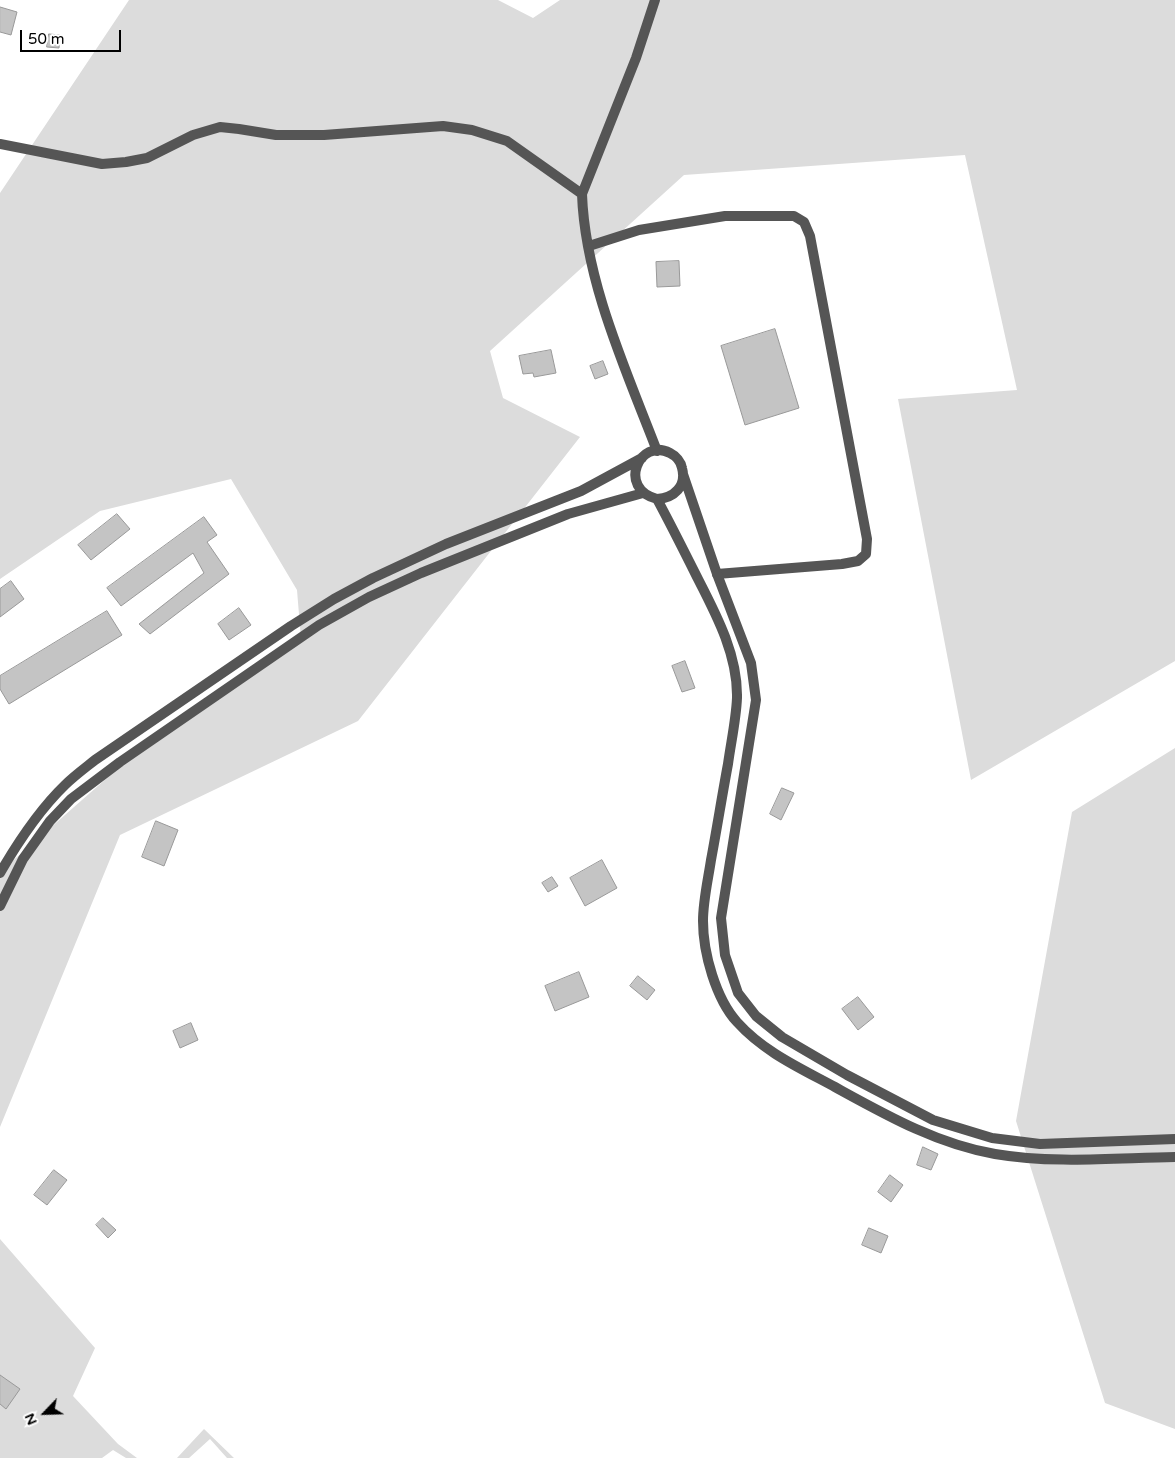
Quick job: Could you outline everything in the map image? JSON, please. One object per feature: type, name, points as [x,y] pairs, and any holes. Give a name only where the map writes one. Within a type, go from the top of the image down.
[{"type":"street","points":[[655,0],[636,58],[582,194],[583,218],[603,309],[657,450]]},
{"type":"street","points":[[0,144],[102,164],[147,158],[193,135],[220,127],[276,135],[324,135],[443,126],[472,130],[507,141],[582,194]]},
{"type":"street","points":[[589,246],[639,230],[725,216],[794,216],[804,222],[810,236],[866,539],[866,554],[858,561],[842,564],[717,574]]},
{"type":"street","points":[[0,873],[37,817],[66,784],[103,754],[291,626],[372,578],[446,544],[581,491],[649,452],[657,450],[672,454],[682,466],[717,574],[751,663],[756,700],[720,918],[725,955],[738,993],[756,1016],[782,1036],[847,1075],[933,1120],[992,1138],[1040,1144],[1175,1139]]},
{"type":"street","points":[[642,457],[638,464],[635,479],[643,493]]},
{"type":"street","points":[[0,906],[23,860],[50,821],[71,799],[120,762],[319,624],[369,597],[421,573],[568,514],[643,493],[657,499],[666,498],[673,495],[679,489],[684,474]]},
{"type":"street","points":[[657,499],[714,610],[732,657],[737,696],[706,888],[703,922],[706,949],[712,974],[722,1001],[736,1022],[776,1055],[922,1132],[955,1145],[994,1154],[1026,1158],[1066,1160],[1175,1157]]},
{"type":"shaded area","points":[[129,0],[498,0],[533,18],[560,0],[1175,0],[1175,661],[971,780],[898,399],[1017,390],[965,155],[684,175],[490,351],[503,398],[580,437],[358,721],[120,835],[0,1127],[0,872],[156,735],[301,639],[297,590],[231,479],[100,511],[0,579],[0,193]]},
{"type":"shaded area","points":[[1175,748],[1175,1429],[1105,1403],[1016,1121],[1072,812]]},
{"type":"shaded area","points":[[0,1239],[95,1348],[73,1396],[118,1444],[137,1458],[126,1458],[113,1450],[102,1458],[0,1458]]},
{"type":"shaded area","points":[[204,1429],[234,1458],[227,1458],[210,1439],[189,1458],[177,1458]]},
{"type":"building","points":[[0,7],[17,12],[11,35],[0,32]]},
{"type":"building","points":[[49,34],[60,35],[59,48],[47,47]]},
{"type":"building","points":[[679,261],[680,286],[657,287],[656,262]]},
{"type":"building","points":[[775,329],[799,408],[745,425],[721,346]]},
{"type":"building","points":[[551,350],[556,373],[534,377],[533,373],[523,374],[519,356]]},
{"type":"building","points":[[603,361],[608,374],[595,379],[590,366]]},
{"type":"building","points":[[117,514],[130,529],[91,560],[78,545]]},
{"type":"building","points":[[204,517],[217,535],[207,542],[229,574],[150,634],[139,624],[204,573],[193,553],[121,606],[107,588]]},
{"type":"building","points":[[11,581],[24,599],[0,617],[0,589]]},
{"type":"building","points":[[239,608],[251,625],[229,640],[218,624]]},
{"type":"building","points":[[107,611],[122,635],[9,704],[0,689],[0,676]]},
{"type":"building","points":[[685,661],[695,688],[682,692],[672,666]]},
{"type":"building","points":[[782,788],[794,793],[781,820],[770,814]]},
{"type":"building","points":[[156,821],[178,830],[164,866],[142,857]]},
{"type":"building","points":[[602,860],[617,888],[585,906],[570,878]]},
{"type":"building","points":[[552,877],[558,886],[548,892],[542,883]]},
{"type":"building","points":[[579,972],[589,997],[555,1011],[545,986]]},
{"type":"building","points":[[638,976],[655,990],[647,1000],[630,986]]},
{"type":"building","points":[[858,997],[874,1017],[858,1030],[842,1009]]},
{"type":"building","points":[[191,1023],[198,1040],[180,1048],[173,1031]]},
{"type":"building","points":[[923,1147],[938,1154],[931,1170],[917,1165]]},
{"type":"building","points":[[54,1170],[67,1180],[47,1205],[34,1195]]},
{"type":"building","points":[[890,1175],[903,1185],[891,1202],[878,1192]]},
{"type":"building","points":[[103,1218],[116,1230],[108,1238],[96,1225]]},
{"type":"building","points":[[869,1228],[888,1236],[881,1253],[862,1245]]},
{"type":"building","points":[[0,1375],[20,1389],[6,1409],[0,1404]]}]
